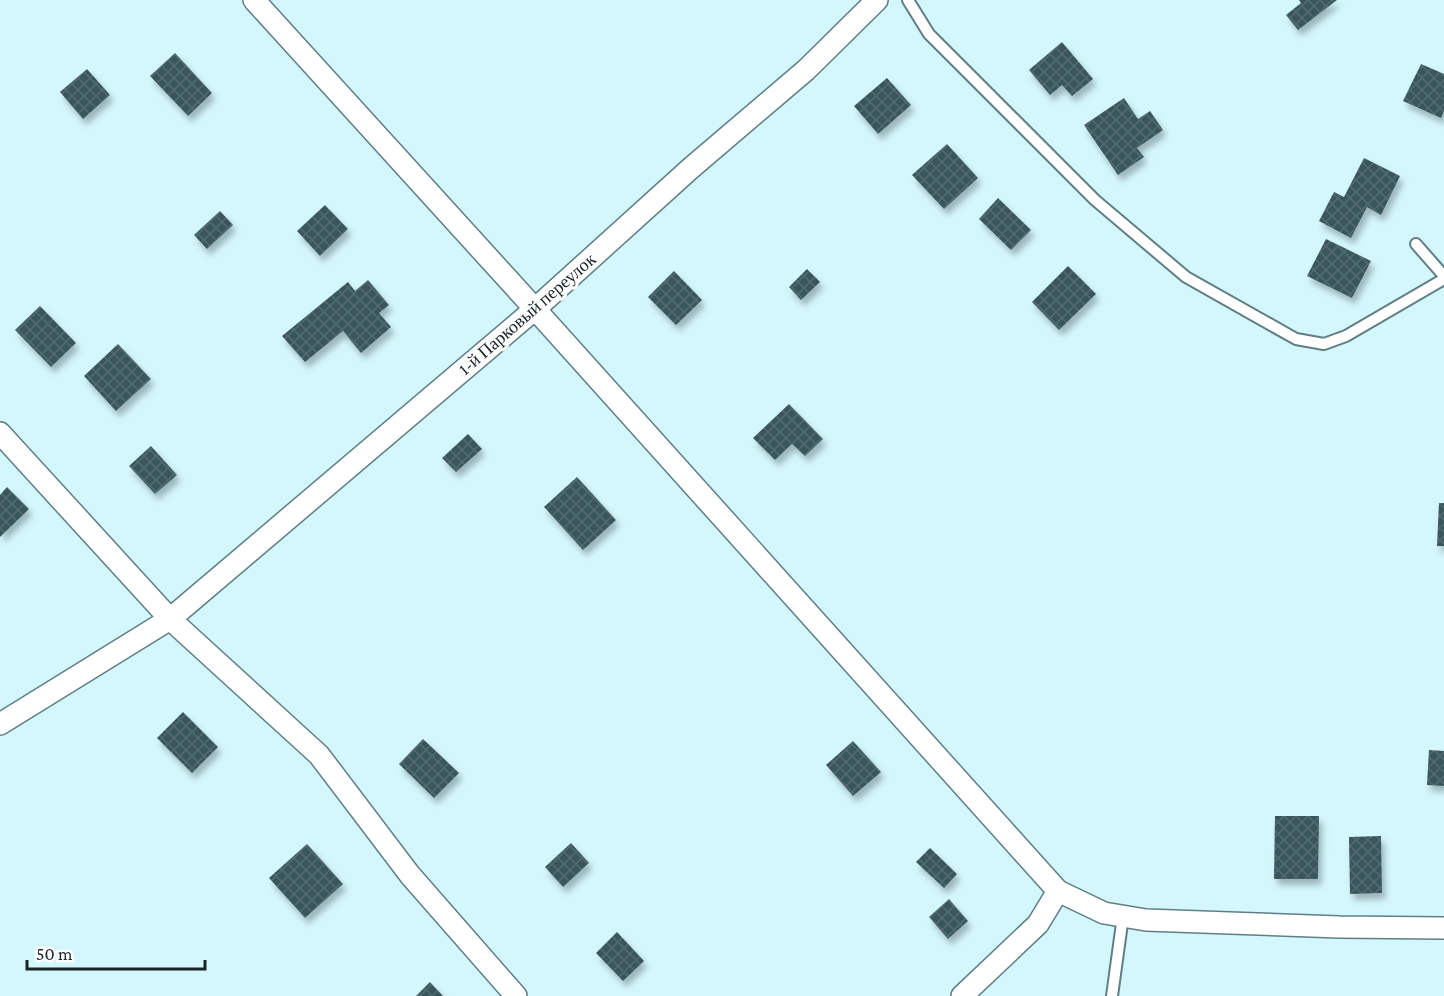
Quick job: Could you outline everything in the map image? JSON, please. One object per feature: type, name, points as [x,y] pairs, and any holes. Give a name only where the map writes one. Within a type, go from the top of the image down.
[{"type":"street","points":[[254,0],[536,309],[1058,891],[1104,913],[1146,920],[1339,927],[1444,928]]},
{"type":"street","name":"1-й Парковый переулок","points":[[0,724],[170,620],[536,309],[691,168],[806,70],[877,0]]},
{"type":"street","points":[[0,433],[170,620],[319,755],[410,875],[516,996]]},
{"type":"street","points":[[962,996],[1038,924],[1058,891]]},
{"type":"lane","points":[[908,0],[929,34],[1095,200],[1186,277],[1296,339],[1324,344],[1346,336],[1444,278],[1416,244]]},
{"type":"lane","points":[[1112,996],[1123,916]]},
{"type":"building","points":[[1299,0],[1337,0],[1298,30],[1286,15],[1301,3]]},
{"type":"building","points":[[1062,42],[1093,79],[1072,96],[1062,85],[1050,95],[1029,70]]},
{"type":"building","points":[[175,53],[212,93],[188,116],[150,76]]},
{"type":"building","points":[[1421,64],[1444,74],[1444,111],[1441,118],[1403,101]]},
{"type":"building","points":[[87,69],[110,95],[83,119],[60,92]]},
{"type":"building","points":[[887,78],[911,105],[878,134],[854,106]]},
{"type":"building","points":[[1124,98],[1138,119],[1150,111],[1163,130],[1137,148],[1144,157],[1118,175],[1084,125]]},
{"type":"building","points":[[947,144],[978,178],[944,209],[912,175]]},
{"type":"building","points":[[1364,158],[1400,176],[1381,215],[1367,207],[1351,238],[1319,221],[1334,192],[1344,197]]},
{"type":"building","points":[[998,198],[1031,230],[1011,250],[979,219]]},
{"type":"building","points":[[325,205],[348,229],[320,256],[297,231]]},
{"type":"building","points":[[220,211],[233,225],[207,249],[194,235]]},
{"type":"building","points":[[1326,239],[1371,261],[1352,298],[1307,276]]},
{"type":"building","points":[[1068,266],[1096,294],[1059,330],[1032,302]]},
{"type":"building","points":[[807,269],[820,282],[801,300],[789,287]]},
{"type":"building","points":[[674,271],[702,300],[676,325],[648,297]]},
{"type":"building","points":[[368,280],[389,305],[379,313],[391,327],[361,353],[343,331],[305,362],[282,336],[348,282],[355,291]]},
{"type":"building","points":[[40,306],[76,343],[51,367],[15,330]]},
{"type":"building","points":[[118,344],[151,379],[116,411],[84,376]]},
{"type":"building","points":[[789,404],[823,439],[805,456],[792,444],[775,460],[753,438]]},
{"type":"building","points":[[468,434],[482,449],[456,472],[442,458]]},
{"type":"building","points":[[151,446],[177,475],[155,494],[129,466]]},
{"type":"building","points":[[577,477],[616,520],[583,550],[544,507]]},
{"type":"building","points":[[7,487],[29,509],[0,537],[0,495]]},
{"type":"building","points":[[1439,503],[1444,503],[1444,546],[1437,546]]},
{"type":"building","points":[[183,712],[218,747],[192,773],[157,738]]},
{"type":"building","points":[[423,739],[459,773],[434,798],[399,764]]},
{"type":"building","points":[[853,741],[881,772],[853,796],[826,765]]},
{"type":"building","points":[[1429,750],[1444,751],[1444,786],[1427,785]]},
{"type":"building","points":[[1275,816],[1319,816],[1318,879],[1274,879]]},
{"type":"building","points":[[1381,836],[1382,893],[1350,894],[1349,837]]},
{"type":"building","points":[[571,843],[589,863],[563,887],[545,867]]},
{"type":"building","points":[[307,844],[343,884],[305,918],[269,878]]},
{"type":"building","points":[[930,848],[957,874],[944,888],[916,862]]},
{"type":"building","points":[[949,899],[968,921],[948,939],[929,917]]},
{"type":"building","points":[[617,932],[644,961],[623,981],[596,953]]},
{"type":"building","points":[[430,982],[443,996],[416,996]]}]
